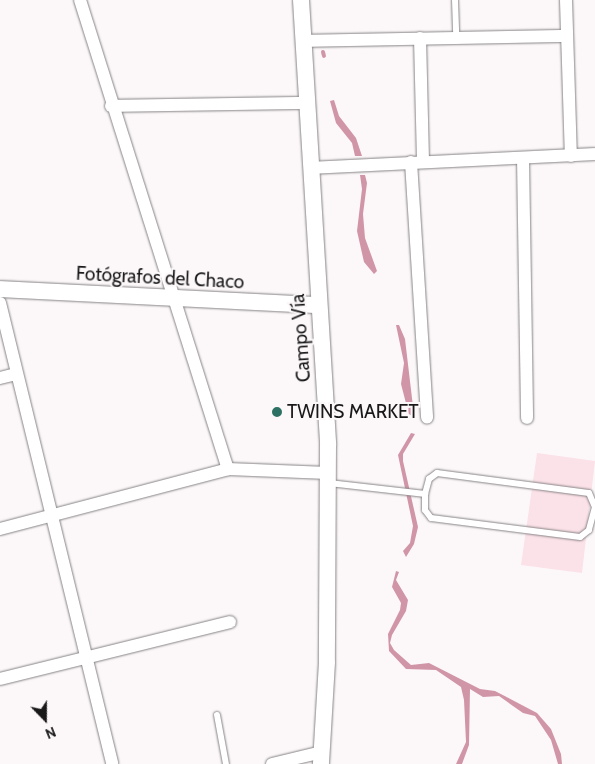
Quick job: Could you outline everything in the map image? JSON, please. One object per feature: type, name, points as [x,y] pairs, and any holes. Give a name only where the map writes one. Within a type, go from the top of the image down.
[{"type":"street","points":[[80,0],[228,469]]},
{"type":"street","name":"Campo Vía","points":[[301,0],[328,478],[327,662],[321,758]]},
{"type":"street","points":[[566,0],[571,156]]},
{"type":"street","points":[[304,41],[567,36]]},
{"type":"street","points":[[420,38],[417,162],[427,418]]},
{"type":"street","points":[[112,106],[307,104]]},
{"type":"street","points":[[310,168],[595,154]]},
{"type":"street","points":[[523,158],[527,418]]},
{"type":"street","name":"Fotógrafos del Chaco","points":[[0,289],[318,305]]},
{"type":"street","points":[[0,303],[112,764]]},
{"type":"street","points":[[0,378],[16,374]]},
{"type":"street","points":[[0,529],[52,517],[228,469],[328,478]]},
{"type":"street","points":[[0,679],[230,622]]},
{"type":"street","points":[[272,764],[321,758]]},
{"type":"lane","points":[[455,0],[456,37]]},
{"type":"lane","points":[[444,473],[589,493],[595,507],[589,530],[580,537],[431,518],[425,510],[425,494],[431,477],[444,473]]},
{"type":"lane","points":[[328,478],[425,494]]},
{"type":"lane","points":[[217,715],[226,764]]},
{"type":"shaded area","points":[[334,100],[339,116],[356,138],[362,156],[355,156],[352,143],[336,123],[330,101]]},
{"type":"shaded area","points":[[360,175],[365,175],[367,183],[363,214],[365,238],[377,271],[374,274],[364,262],[357,231],[362,189]]},
{"type":"shaded area","points":[[396,325],[399,325],[405,339],[414,415],[409,415],[401,384],[404,363]]},
{"type":"shaded area","points":[[411,433],[415,434],[403,454],[403,461],[418,527],[414,544],[406,557],[403,551],[410,543],[413,526],[398,455]]},
{"type":"shaded area","points":[[537,453],[595,461],[582,573],[521,565]]},
{"type":"shaded area","points":[[396,571],[399,572],[396,580],[408,600],[406,611],[392,635],[390,643],[394,650],[411,665],[429,663],[480,689],[495,691],[537,713],[551,729],[561,754],[562,764],[558,764],[551,740],[535,716],[523,713],[499,696],[483,697],[470,689],[469,745],[462,764],[456,764],[466,742],[464,700],[461,687],[436,670],[406,669],[389,651],[388,634],[400,610],[401,603],[392,587]]},
{"type":"waterway","points":[[323,52],[324,56]]},
{"type":"place","name":"TWINS MARKET","points":[[277,412]]}]
